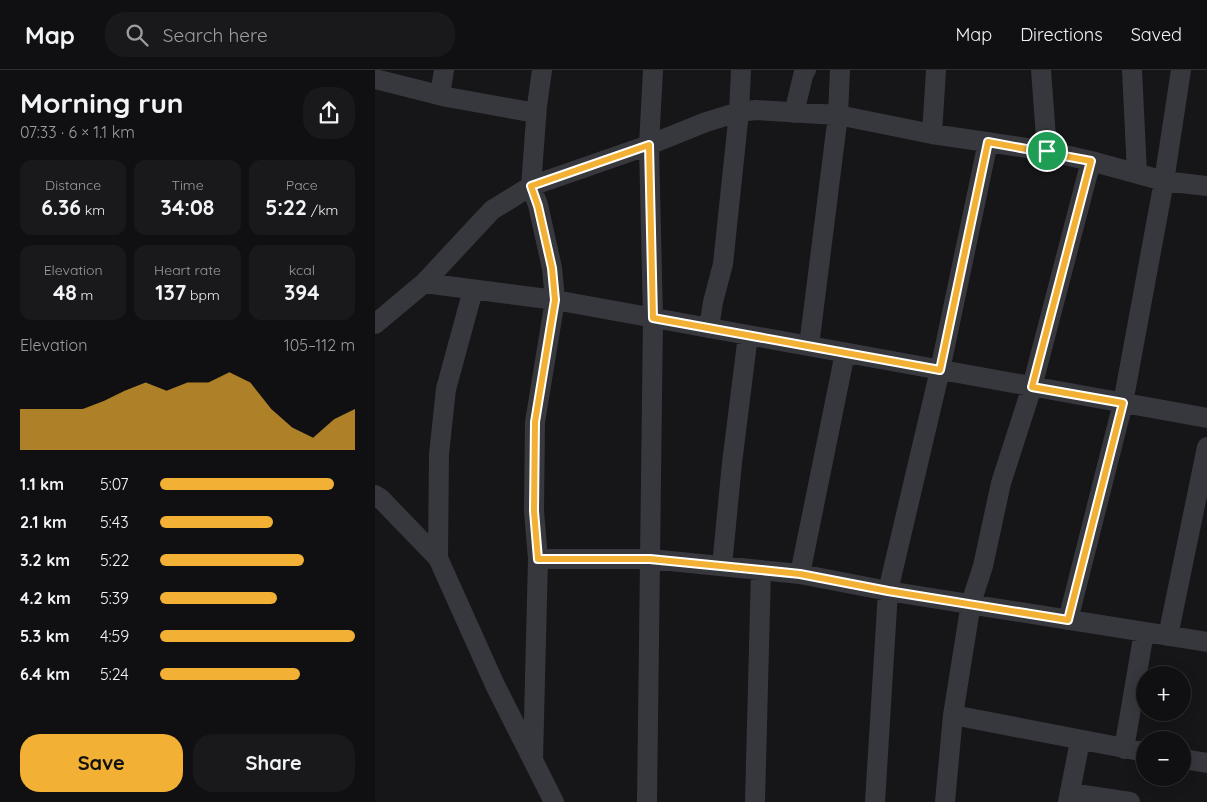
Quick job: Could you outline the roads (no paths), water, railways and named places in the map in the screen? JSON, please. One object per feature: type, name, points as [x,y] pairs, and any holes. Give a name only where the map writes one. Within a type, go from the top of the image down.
[{"type":"street","points":[[440,95],[444,70]]},
{"type":"street","points":[[533,760],[538,559],[534,511],[535,422],[555,300],[552,268],[538,206],[531,186],[536,113],[542,70]]},
{"type":"street","points":[[647,802],[653,318],[649,145],[653,70]]},
{"type":"street","points":[[709,328],[713,302],[723,264],[739,112],[741,70]]},
{"type":"street","points":[[794,113],[806,70]]},
{"type":"street","points":[[809,346],[837,115],[840,70]]},
{"type":"street","points":[[932,134],[936,70]]},
{"type":"street","points":[[1041,70],[1047,151]]},
{"type":"street","points":[[1132,70],[1137,174]]},
{"type":"street","points":[[1068,620],[1123,403],[1164,181],[1181,70]]},
{"type":"street","points":[[375,79],[440,95],[536,113]]},
{"type":"street","points":[[375,324],[424,283],[492,210],[531,186],[649,145],[706,122],[739,112],[757,110],[837,115],[932,134],[1047,151],[1164,181],[1207,186]]},
{"type":"street","points":[[875,802],[888,591],[940,370],[988,142]]},
{"type":"street","points":[[945,802],[953,715],[971,603],[983,566],[1001,484],[1032,387],[1091,161]]},
{"type":"street","points":[[424,283],[555,300],[1207,418]]},
{"type":"street","points":[[438,558],[439,454],[447,389],[473,290]]},
{"type":"street","points":[[723,566],[732,463],[748,335]]},
{"type":"street","points":[[800,574],[845,353]]},
{"type":"street","points":[[1168,636],[1207,447]]},
{"type":"street","points":[[375,495],[438,558],[495,685],[554,802]]},
{"type":"street","points":[[538,559],[650,559],[800,574],[888,591],[1207,642]]},
{"type":"street","points":[[755,802],[761,570]]},
{"type":"street","points":[[1124,749],[1144,632]]},
{"type":"street","points":[[953,715],[1136,751]]},
{"type":"street","points":[[1079,741],[1069,797],[1130,802]]},
{"type":"street","points":[[1191,760],[1207,763]]}]
